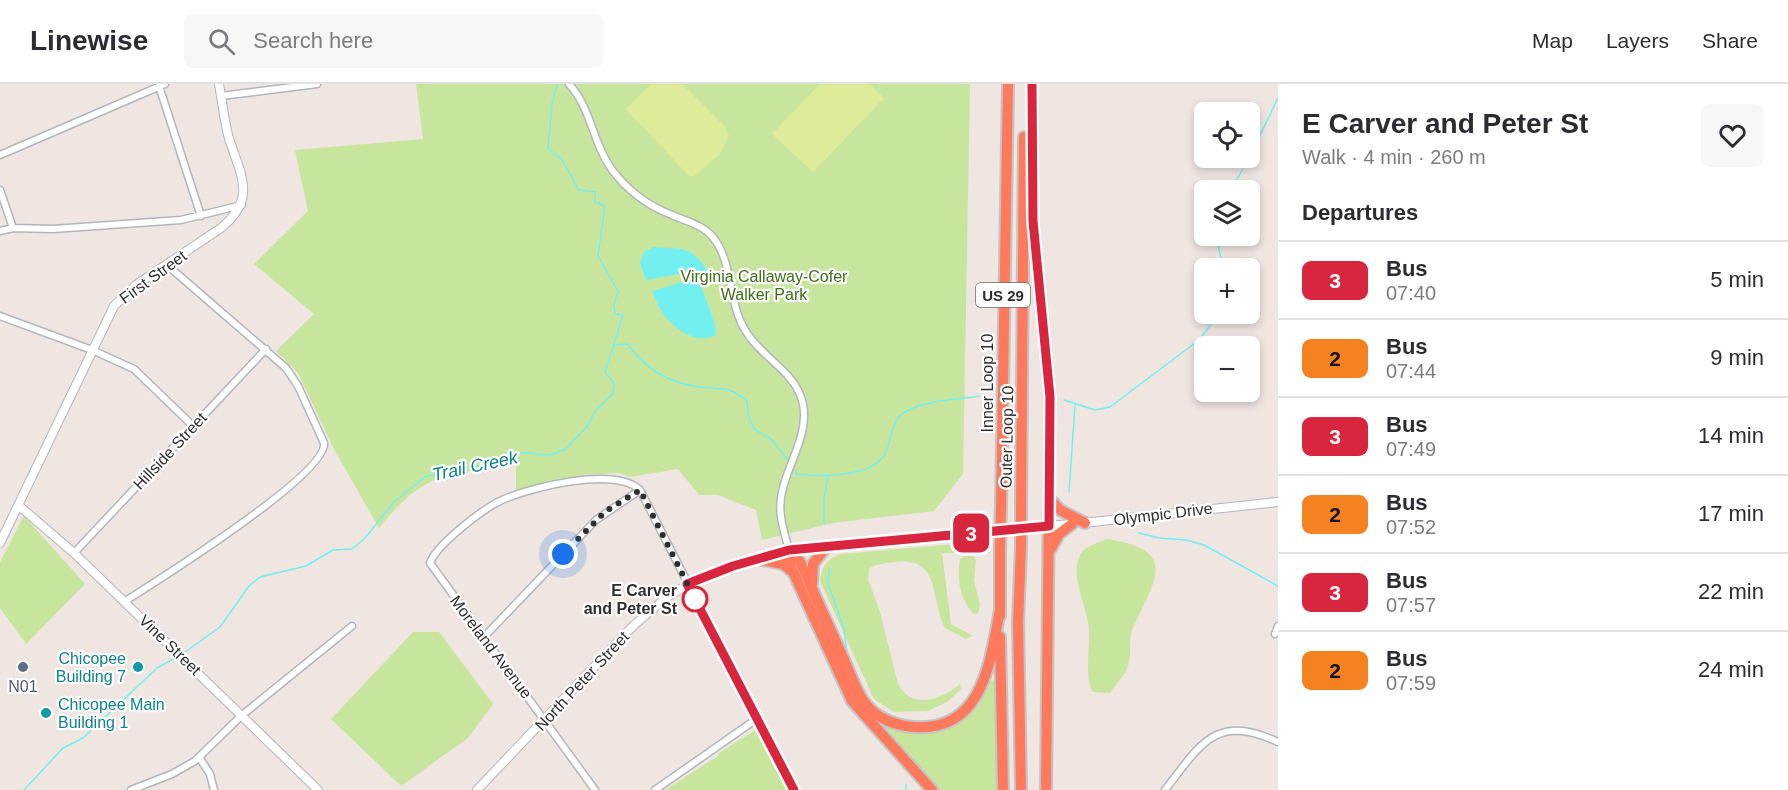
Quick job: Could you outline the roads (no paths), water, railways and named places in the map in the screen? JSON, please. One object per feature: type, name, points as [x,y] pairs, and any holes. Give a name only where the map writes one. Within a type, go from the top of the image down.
[{"type":"highway","name":"Inner Loop 10","points":[[1003,790],[1000,549],[1008,84]]},
{"type":"highway","name":"Outer Loop 10","points":[[1021,790],[1017,622],[1021,547],[1025,84]]},
{"type":"highway","points":[[1032,84],[1033,221],[1048,360],[1050,550],[1046,790]]},
{"type":"highway","points":[[1050,499],[1060,510],[1085,523]]},
{"type":"highway","points":[[1050,550],[1059,534],[1071,524]]},
{"type":"highway","points":[[812,590],[813,564],[826,547]]},
{"type":"highway","points":[[789,550],[793,572],[852,701],[932,790]]},
{"type":"highway","points":[[789,550],[800,562],[863,701],[885,720],[905,726],[922,728],[944,723],[963,714],[976,698],[988,666],[1000,610]]},
{"type":"highway","points":[[757,559],[783,564],[793,572]]},
{"type":"street","points":[[0,231],[13,228],[95,226],[181,220],[242,205],[244,186],[226,127],[219,84]]},
{"type":"street","points":[[221,96],[317,84]]},
{"type":"street","points":[[569,84],[584,106],[604,158],[623,183],[651,205],[694,222],[714,238],[722,254],[734,304],[745,332],[789,375],[802,399],[804,416],[799,442],[784,482],[780,514],[789,550]]},
{"type":"street","points":[[0,155],[162,85],[201,216]]},
{"type":"street","points":[[0,190],[13,228]]},
{"type":"street","name":"First Street","points":[[0,543],[108,315],[122,296],[221,228],[232,219],[242,205]]},
{"type":"street","points":[[124,602],[260,510],[320,457],[324,442],[298,386],[286,368],[167,265]]},
{"type":"street","points":[[0,316],[92,350],[134,369],[194,426]]},
{"type":"street","name":"Hillside Street","points":[[74,553],[266,349]]},
{"type":"street","name":"Moreland Avenue","points":[[595,790],[546,720],[431,567],[430,561],[480,514],[513,496],[564,483],[606,479],[627,481],[640,490]]},
{"type":"street","points":[[484,636],[596,520],[640,490],[794,790]]},
{"type":"street","name":"Olympic Drive","points":[[1049,526],[1278,502]]},
{"type":"street","name":"Vine Street","points":[[18,504],[74,553],[318,790]]},
{"type":"street","name":"North Peter Street","points":[[477,790],[633,626],[662,601],[687,584],[789,550],[1049,526]]},
{"type":"street","points":[[131,790],[172,774],[199,757],[241,716],[352,626]]},
{"type":"street","points":[[1275,634],[1278,626]]},
{"type":"street","points":[[655,790],[758,718]]},
{"type":"street","points":[[1166,790],[1195,751],[1221,734],[1237,730],[1250,731],[1278,742]]},
{"type":"street","points":[[199,757],[210,774],[214,790]]},
{"type":"water","points":[[653,247],[685,250],[696,257],[708,271],[704,278],[693,267],[679,274],[646,280],[640,263],[644,252]]},
{"type":"water","points":[[688,280],[701,286],[714,321],[716,335],[696,338],[686,334],[668,320],[656,301],[653,291]]},
{"type":"waterway","name":"Trail Creek","points":[[181,655],[220,627],[249,586],[260,577],[306,566],[333,550],[352,549],[365,538],[395,501],[425,477],[453,469],[488,465],[508,455],[524,453],[550,455],[566,449],[588,425],[595,411],[613,394],[614,383],[605,372],[623,315],[615,314],[614,305],[618,291],[598,256],[605,206],[595,202],[595,192],[579,190],[562,160],[548,148],[552,104],[557,85]]},
{"type":"waterway","name":"Trail Creek","points":[[1260,135],[1278,98]]},
{"type":"waterway","name":"Trail Creek","points":[[1237,180],[1243,168]]},
{"type":"waterway","name":"Trail Creek","points":[[1218,246],[1221,258]]},
{"type":"waterway","name":"Trail Creek","points":[[1064,400],[1095,410],[1110,407],[1199,340],[1211,324]]},
{"type":"waterway","name":"Trail Creek","points":[[616,345],[628,344],[650,368],[668,378],[688,385],[718,388],[741,396],[747,401],[748,414],[754,429],[771,439],[789,461]]},
{"type":"waterway","name":"Trail Creek","points":[[793,468],[796,474],[831,475],[845,474],[870,467],[880,461],[886,452],[894,426],[902,414],[929,403],[979,396]]},
{"type":"waterway","points":[[1069,492],[1075,405]]},
{"type":"waterway","points":[[824,523],[824,498],[828,476]]},
{"type":"waterway","points":[[1139,533],[1204,545],[1278,586]]},
{"type":"waterway","points":[[829,569],[828,583],[844,629],[847,654]]},
{"type":"waterway","name":"Trail Creek","points":[[24,790],[63,748],[83,738],[157,668],[177,657]]},
{"type":"waterway","points":[[906,784],[906,790]]},
{"type":"place","name":"E Carver and Peter St","points":[[695,599]]},
{"type":"place","name":"N01","points":[[23,667]]},
{"type":"place","name":"Chicopee Building 7","points":[[138,667]]},
{"type":"place","name":"Chicopee Main Building 1","points":[[46,713]]},
{"type":"park label","name":"Virginia Callaway-Cofer Walker Park","points":[[764,285]]}]
